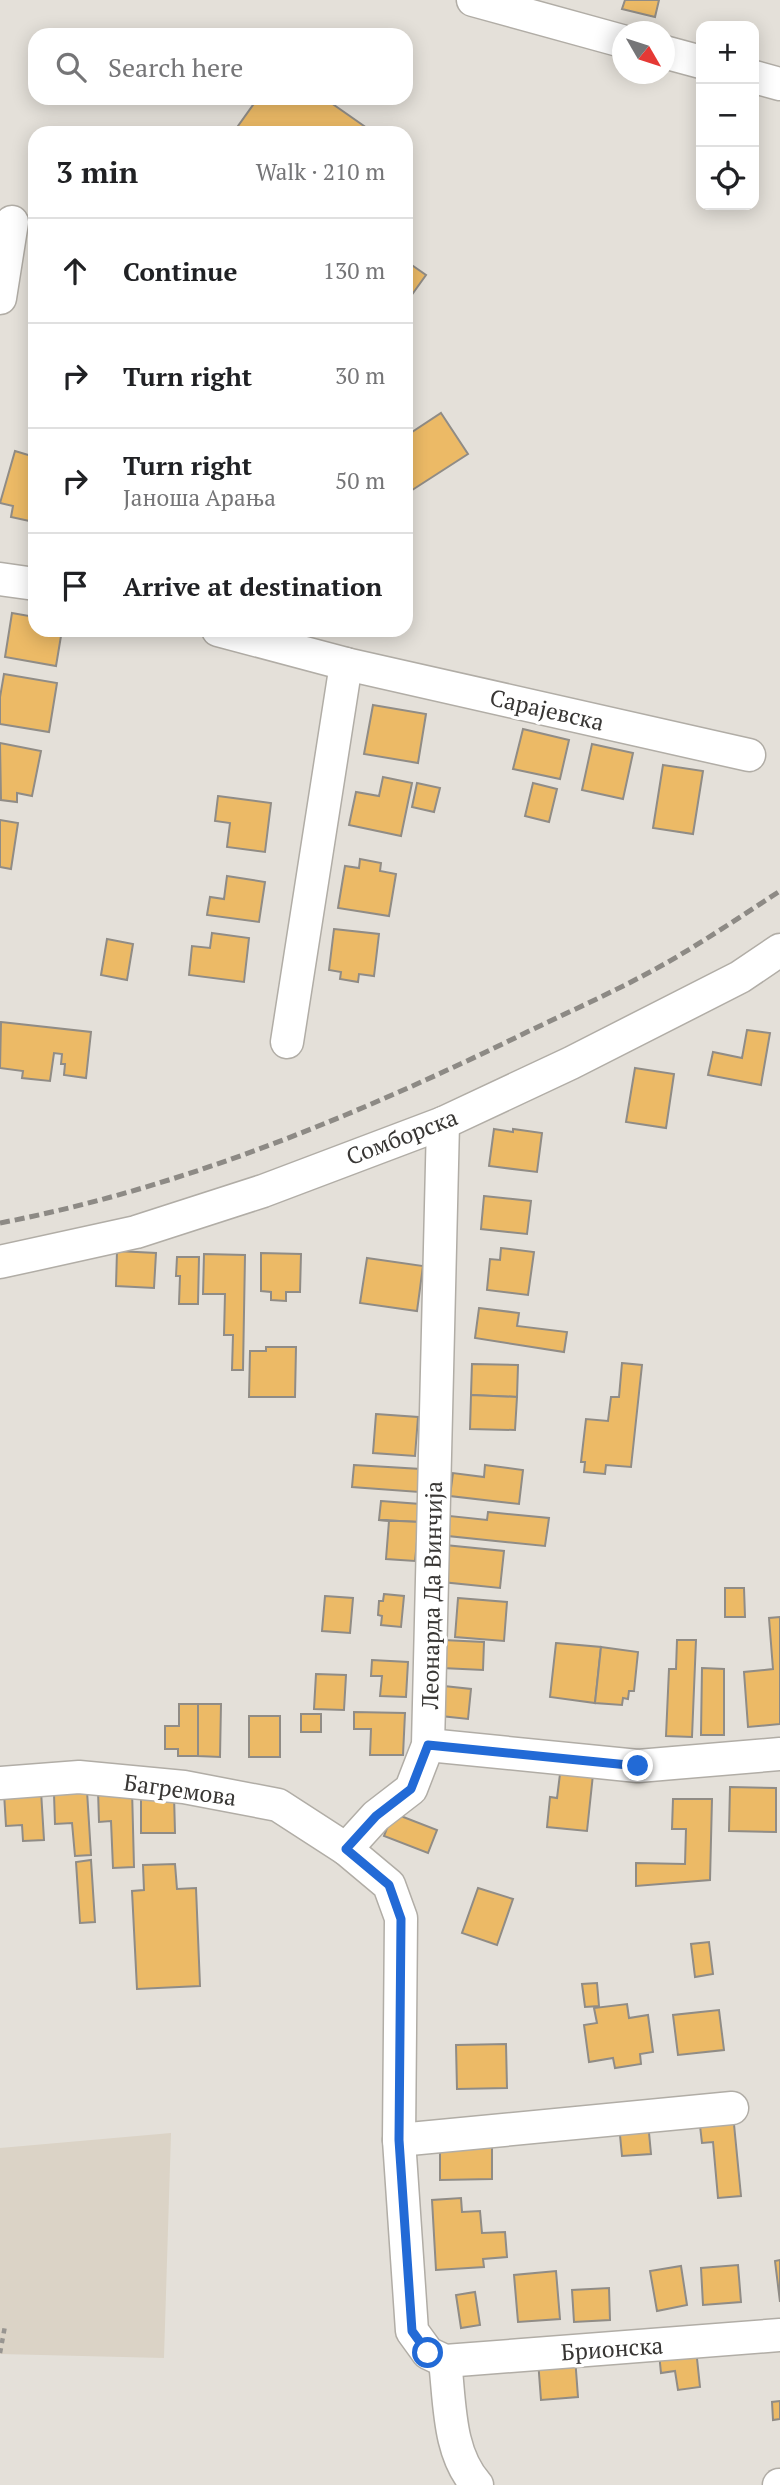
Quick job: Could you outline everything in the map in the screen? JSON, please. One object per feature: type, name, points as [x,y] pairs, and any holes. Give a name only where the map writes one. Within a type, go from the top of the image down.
[{"type":"street","points":[[473,0],[612,38]]},
{"type":"street","points":[[675,55],[696,61]]},
{"type":"street","points":[[759,78],[780,84]]},
{"type":"street","points":[[0,298],[12,222]]},
{"type":"street","points":[[0,579],[28,583]]},
{"type":"street","name":"Сарајевска","points":[[244,637],[345,664],[749,755]]},
{"type":"street","points":[[286,1042],[345,664]]},
{"type":"street","name":"Сомборска","points":[[0,1262],[136,1232],[263,1191],[443,1123],[571,1063],[740,977],[780,950]]},
{"type":"street","name":"Леонарда Да Винчија","points":[[346,1849],[376,1816],[411,1789],[428,1745],[443,1123]]},
{"type":"street","points":[[428,1745],[638,1766],[780,1755]]},
{"type":"street","name":"Багремова","points":[[0,1783],[79,1777],[184,1787],[278,1805],[346,1849]]},
{"type":"street","points":[[346,1849],[389,1885],[401,1919],[399,2140],[412,2331],[428,2353],[445,2361],[457,2454],[477,2485]]},
{"type":"street","points":[[399,2140],[732,2108]]},
{"type":"street","name":"Брионска","points":[[445,2361],[780,2335]]},
{"type":"path","points":[[0,2353],[5,2326]]},
{"type":"shaded area","points":[[171,2133],[164,2358],[0,2354],[0,2148]]},
{"type":"building","points":[[625,0],[659,0],[655,17],[622,9]]},
{"type":"building","points":[[253,105],[334,105],[364,126],[238,126]]},
{"type":"building","points":[[413,266],[426,275],[413,293]]},
{"type":"building","points":[[441,413],[468,454],[413,489],[413,431]]},
{"type":"building","points":[[15,451],[28,455],[28,521],[11,517],[13,506],[0,503]]},
{"type":"building","points":[[12,613],[28,616],[28,637],[61,637],[56,666],[5,657]]},
{"type":"building","points":[[4,674],[57,683],[49,732],[0,724],[0,697]]},
{"type":"building","points":[[373,705],[426,714],[418,763],[364,754]]},
{"type":"building","points":[[523,729],[569,740],[560,779],[513,769]]},
{"type":"building","points":[[0,743],[41,751],[32,796],[17,793],[17,802],[1,800]]},
{"type":"building","points":[[592,744],[633,753],[623,799],[582,790]]},
{"type":"building","points":[[663,765],[703,771],[693,834],[653,828]]},
{"type":"building","points":[[383,777],[412,783],[401,836],[349,825],[356,792],[379,796]]},
{"type":"building","points":[[417,783],[440,788],[434,812],[412,807]]},
{"type":"building","points":[[533,783],[557,789],[549,822],[525,816]]},
{"type":"building","points":[[218,796],[271,803],[265,852],[227,847],[230,823],[215,821]]},
{"type":"building","points":[[0,820],[18,823],[11,869],[0,867]]},
{"type":"building","points":[[360,859],[381,863],[380,871],[396,874],[389,916],[338,908],[345,866],[359,868]]},
{"type":"building","points":[[227,876],[265,882],[259,922],[207,915],[210,897],[224,899]]},
{"type":"building","points":[[334,929],[379,934],[374,976],[359,974],[358,982],[340,979],[341,972],[329,970]]},
{"type":"building","points":[[212,933],[249,938],[244,982],[189,975],[192,946],[210,948]]},
{"type":"building","points":[[107,939],[133,944],[127,980],[101,975]]},
{"type":"building","points":[[1,1022],[91,1032],[86,1078],[64,1075],[62,1054],[54,1053],[50,1081],[22,1078],[23,1071],[0,1068]]},
{"type":"building","points":[[747,1030],[770,1033],[761,1085],[708,1075],[713,1052],[742,1058]]},
{"type":"building","points":[[635,1068],[674,1074],[666,1128],[626,1122]]},
{"type":"building","points":[[494,1129],[542,1133],[537,1172],[489,1166]]},
{"type":"building","points":[[484,1196],[531,1201],[527,1234],[481,1229]]},
{"type":"building","points":[[501,1248],[534,1252],[528,1295],[487,1290],[490,1259],[500,1260]]},
{"type":"building","points":[[117,1251],[156,1253],[154,1288],[116,1286]]},
{"type":"building","points":[[261,1253],[301,1254],[300,1292],[286,1292],[286,1301],[271,1300],[271,1292],[261,1291]]},
{"type":"building","points":[[204,1254],[245,1255],[243,1370],[232,1370],[233,1335],[224,1335],[225,1294],[203,1294]]},
{"type":"building","points":[[177,1257],[199,1257],[198,1304],[179,1304],[180,1276],[176,1276]]},
{"type":"building","points":[[367,1258],[423,1266],[417,1311],[360,1303]]},
{"type":"building","points":[[479,1308],[519,1313],[517,1326],[567,1332],[564,1352],[475,1338]]},
{"type":"building","points":[[266,1347],[296,1347],[295,1397],[249,1397],[250,1351],[266,1351]]},
{"type":"building","points":[[622,1363],[642,1365],[631,1467],[606,1465],[605,1474],[584,1472],[585,1462],[581,1462],[586,1419],[608,1421],[611,1397],[619,1397]]},
{"type":"building","points":[[472,1364],[518,1365],[517,1397],[471,1395]]},
{"type":"building","points":[[471,1395],[517,1397],[515,1430],[470,1429]]},
{"type":"building","points":[[376,1414],[418,1417],[415,1456],[373,1453]]},
{"type":"building","points":[[354,1465],[421,1469],[419,1492],[352,1487]]},
{"type":"building","points":[[485,1465],[523,1470],[519,1504],[450,1496],[453,1473],[484,1477]]},
{"type":"building","points":[[381,1501],[420,1504],[419,1522],[379,1520]]},
{"type":"building","points":[[488,1512],[549,1518],[545,1546],[448,1536],[450,1516],[487,1520]]},
{"type":"building","points":[[379,1520],[419,1522],[415,1561],[386,1559],[389,1521]]},
{"type":"building","points":[[445,1545],[504,1551],[500,1588],[442,1582]]},
{"type":"building","points":[[725,1588],[744,1588],[745,1617],[725,1617]]},
{"type":"building","points":[[384,1594],[404,1596],[401,1627],[381,1625],[382,1616],[378,1615],[379,1601],[383,1601]]},
{"type":"building","points":[[325,1596],[353,1598],[350,1633],[322,1631]]},
{"type":"building","points":[[458,1598],[507,1602],[504,1641],[455,1637]]},
{"type":"building","points":[[780,1617],[780,1724],[748,1727],[744,1672],[773,1669],[769,1618]]},
{"type":"building","points":[[443,1640],[484,1642],[483,1670],[442,1668]]},
{"type":"building","points":[[677,1640],[696,1640],[692,1737],[666,1736],[669,1669],[676,1669]]},
{"type":"building","points":[[556,1643],[601,1647],[595,1703],[550,1697]]},
{"type":"building","points":[[601,1647],[638,1652],[634,1691],[629,1691],[628,1699],[623,1698],[622,1705],[595,1703]]},
{"type":"building","points":[[372,1660],[408,1662],[406,1697],[380,1696],[382,1676],[371,1676]]},
{"type":"building","points":[[702,1668],[724,1669],[724,1735],[701,1735]]},
{"type":"building","points":[[316,1674],[346,1675],[344,1710],[314,1709]]},
{"type":"building","points":[[444,1686],[471,1689],[468,1719],[441,1716]]},
{"type":"building","points":[[179,1704],[198,1704],[198,1756],[178,1756],[178,1749],[165,1749],[165,1726],[179,1726]]},
{"type":"building","points":[[198,1704],[221,1704],[220,1757],[198,1756]]},
{"type":"building","points":[[354,1712],[405,1713],[403,1755],[370,1755],[371,1729],[354,1729]]},
{"type":"building","points":[[301,1714],[321,1714],[321,1732],[301,1732]]},
{"type":"building","points":[[249,1716],[280,1716],[280,1757],[249,1757]]},
{"type":"building","points":[[594,1765],[587,1831],[547,1827],[550,1797],[557,1798],[560,1774]]},
{"type":"building","points":[[730,1787],[776,1788],[776,1832],[729,1831]]},
{"type":"building","points":[[132,1789],[134,1867],[113,1868],[111,1821],[99,1822],[98,1790]]},
{"type":"building","points":[[41,1791],[44,1840],[23,1841],[22,1825],[6,1826],[4,1793]]},
{"type":"building","points":[[87,1791],[91,1855],[75,1856],[72,1823],[55,1824],[54,1794]]},
{"type":"building","points":[[141,1795],[174,1795],[175,1833],[141,1833]]},
{"type":"building","points":[[673,1799],[712,1799],[710,1880],[636,1886],[636,1863],[685,1864],[686,1829],[672,1829]]},
{"type":"building","points":[[393,1813],[437,1830],[428,1853],[384,1836]]},
{"type":"building","points":[[91,1860],[95,1922],[80,1923],[76,1862]]},
{"type":"building","points":[[175,1864],[177,1889],[196,1888],[200,1986],[137,1989],[132,1891],[144,1890],[143,1865]]},
{"type":"building","points":[[478,1888],[513,1899],[497,1945],[462,1933]]},
{"type":"building","points":[[709,1942],[713,1974],[695,1977],[691,1944]]},
{"type":"building","points":[[597,1983],[599,2006],[585,2007],[582,1984]]},
{"type":"building","points":[[627,2004],[629,2018],[648,2015],[653,2052],[640,2054],[641,2064],[615,2068],[613,2058],[589,2062],[584,2025],[597,2023],[594,2008]]},
{"type":"building","points":[[719,2010],[724,2050],[678,2055],[673,2015]]},
{"type":"building","points":[[506,2044],[507,2088],[457,2089],[456,2045]]},
{"type":"building","points":[[733,2114],[741,2196],[718,2198],[713,2142],[702,2143],[699,2117]]},
{"type":"building","points":[[648,2122],[651,2154],[622,2156],[619,2125]]},
{"type":"building","points":[[440,2138],[492,2138],[492,2179],[440,2180]]},
{"type":"building","points":[[461,2198],[462,2212],[480,2211],[482,2233],[505,2232],[507,2257],[483,2259],[484,2267],[436,2270],[432,2200]]},
{"type":"building","points":[[780,2260],[780,2302],[775,2261]]},
{"type":"building","points":[[738,2265],[741,2302],[703,2305],[701,2268]]},
{"type":"building","points":[[681,2266],[687,2305],[657,2311],[650,2271]]},
{"type":"building","points":[[556,2271],[560,2319],[518,2322],[514,2275]]},
{"type":"building","points":[[609,2288],[610,2320],[574,2322],[572,2290]]},
{"type":"building","points":[[475,2292],[480,2325],[461,2328],[456,2295]]},
{"type":"building","points":[[696,2349],[700,2387],[678,2390],[675,2371],[661,2373],[659,2353]]},
{"type":"building","points":[[575,2357],[578,2397],[541,2400],[538,2360]]},
{"type":"building","points":[[780,2401],[780,2419],[773,2420],[772,2402]]},
{"type":"railway","points":[[0,1223],[68,1208],[201,1169],[331,1121],[395,1094],[632,981],[696,945],[780,891]]},
{"type":"route","points":[[428,2353],[412,2331],[399,2140],[401,1919],[389,1885],[346,1849],[376,1816],[411,1789],[428,1745],[638,1766]]}]
